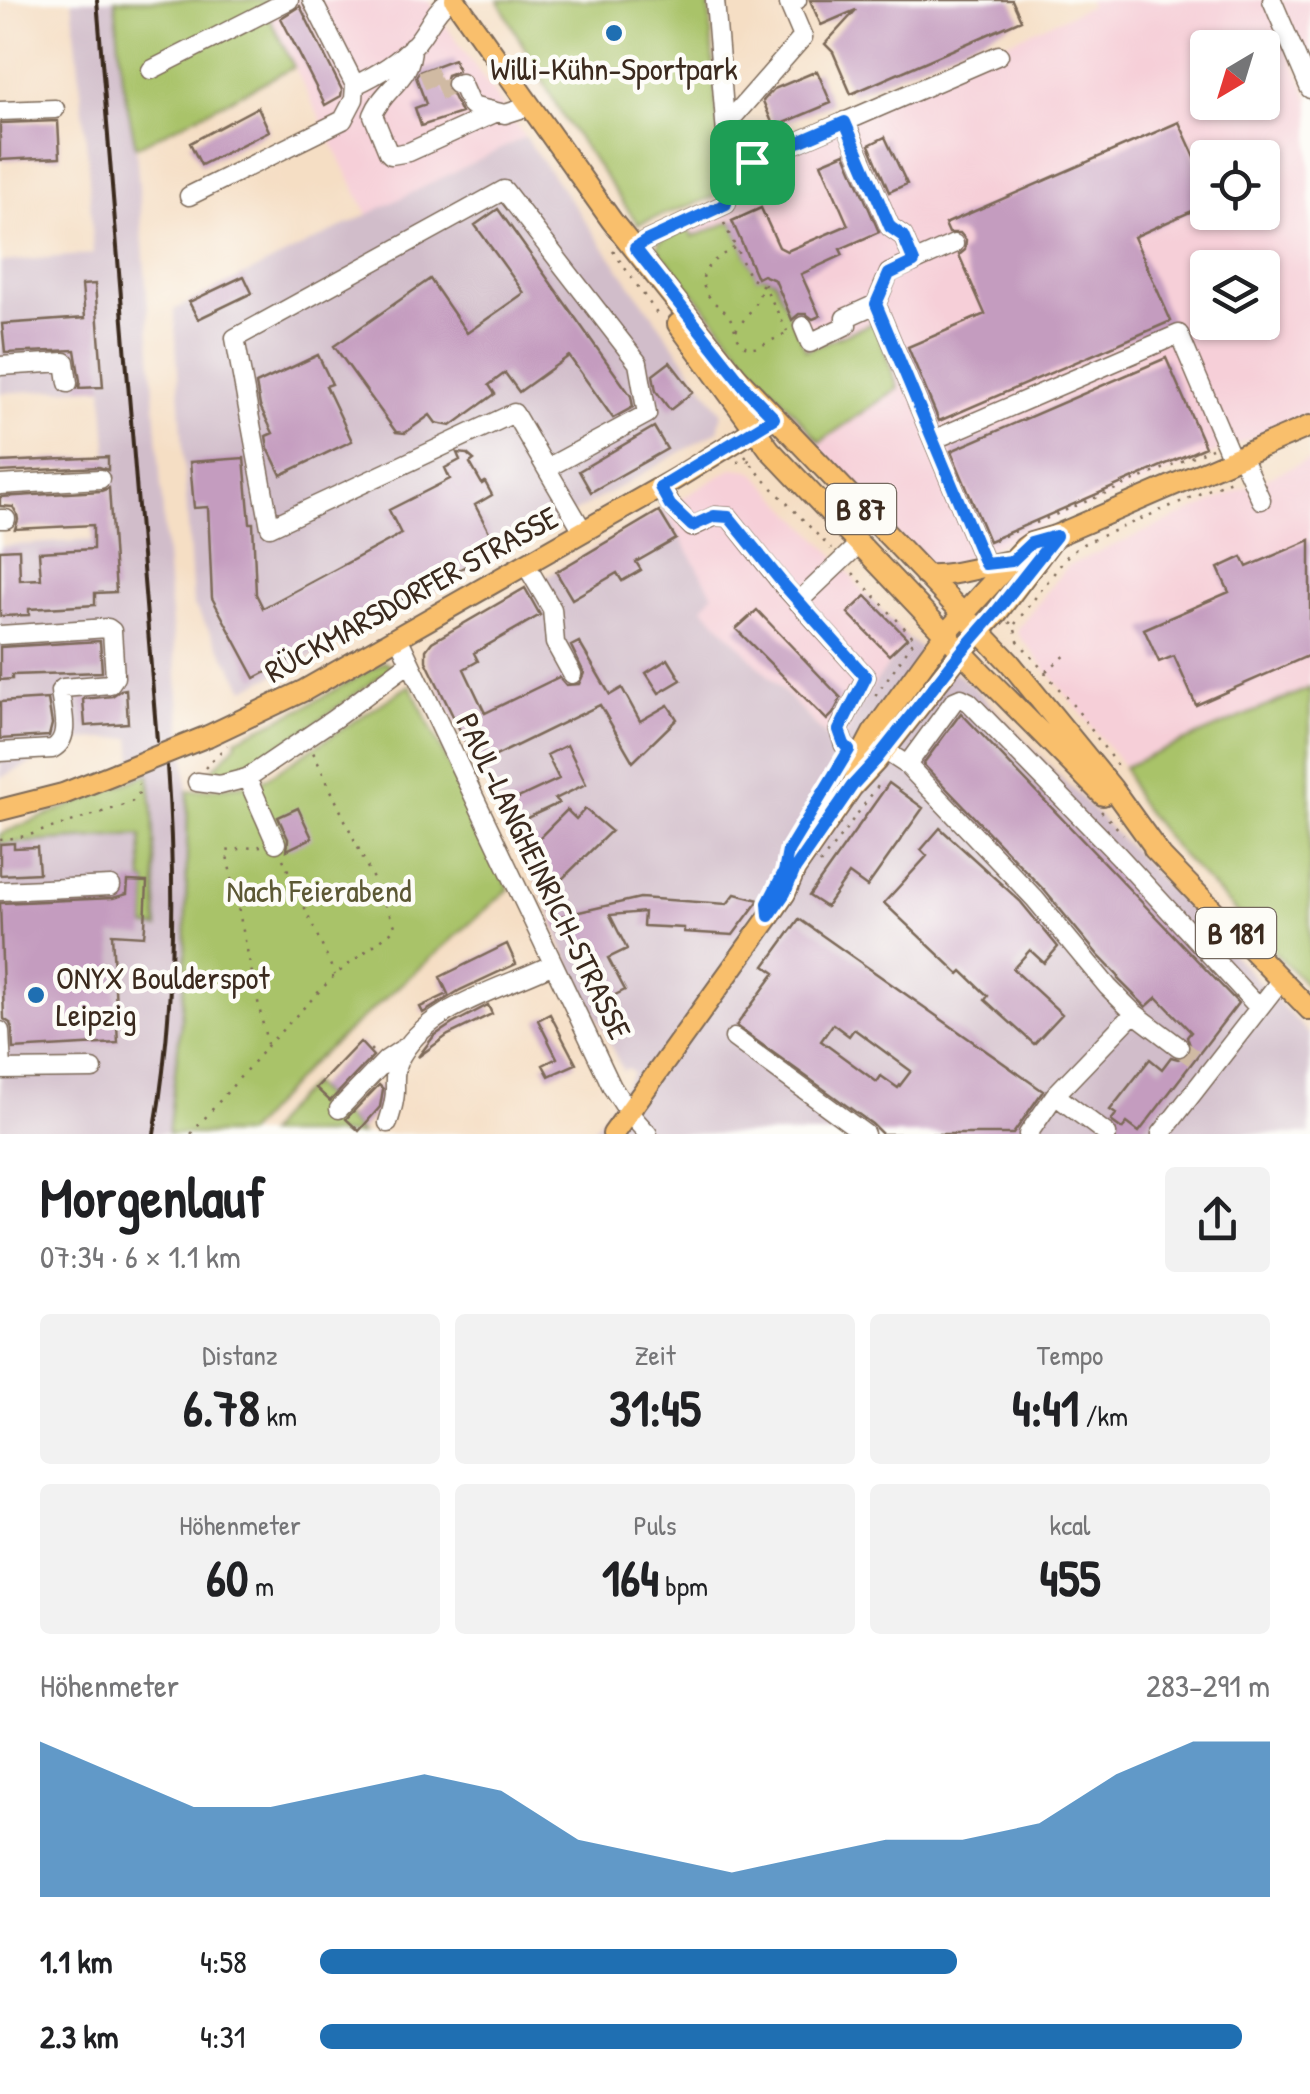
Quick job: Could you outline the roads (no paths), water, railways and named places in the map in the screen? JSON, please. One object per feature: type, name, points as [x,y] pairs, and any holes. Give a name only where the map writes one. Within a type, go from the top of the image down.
[{"type":"main road","name":"B 87","points":[[452,0],[612,221],[648,281],[770,450],[962,651]]},
{"type":"main road","name":"B 87","points":[[612,221],[747,390],[925,576]]},
{"type":"main road","name":"RÜCKMARSDORFER STRASSE","points":[[0,821],[116,773],[217,742],[774,418]]},
{"type":"main road","points":[[852,786],[855,756],[945,634],[1031,543],[1056,536],[1233,452],[1310,426]]},
{"type":"main road","points":[[613,1134],[777,905],[795,869],[852,786],[896,758],[962,651],[1056,536]]},
{"type":"main road","points":[[925,576],[1012,561]]},
{"type":"main road","name":"B 181","points":[[925,576],[1010,662],[1112,788],[1161,856]]},
{"type":"main road","name":"B 181","points":[[962,651],[1310,1010]]},
{"type":"main road","name":"RÜCKMARSDORFER STRASSE","points":[[0,810],[63,794]]},
{"type":"street","points":[[150,70],[289,0]]},
{"type":"street","points":[[190,196],[344,120],[355,85],[312,0]]},
{"type":"street","points":[[355,85],[393,64],[414,44],[434,14],[452,0]]},
{"type":"street","points":[[635,248],[726,204],[730,183],[715,0]]},
{"type":"street","points":[[726,125],[804,38],[789,4],[796,0]]},
{"type":"street","points":[[1278,2],[1310,89]]},
{"type":"street","points":[[414,44],[427,69]]},
{"type":"street","points":[[414,44],[410,66],[372,115],[392,156],[530,106]]},
{"type":"street","points":[[730,183],[752,162],[999,55]]},
{"type":"street","points":[[456,84],[461,83],[471,106],[502,113]]},
{"type":"street","points":[[0,111],[55,109]]},
{"type":"street","points":[[845,122],[890,227],[903,236],[914,262]]},
{"type":"street","points":[[546,468],[647,414],[638,363],[504,190],[235,338],[270,527],[514,413],[546,468],[583,531]]},
{"type":"street","points":[[803,326],[810,343],[847,325],[845,318],[876,304],[889,274],[954,244]]},
{"type":"street","points":[[876,304],[985,564]]},
{"type":"street","points":[[933,440],[1179,334],[1233,452],[1261,500]]},
{"type":"street","points":[[0,366],[65,362],[68,383]]},
{"type":"street","points":[[0,485],[100,478]]},
{"type":"street","points":[[660,487],[670,505],[692,526],[714,516],[729,517],[866,677],[839,730],[844,744],[855,756]]},
{"type":"street","points":[[798,602],[858,544]]},
{"type":"street","points":[[526,564],[552,608],[555,642],[572,674]]},
{"type":"street","points":[[0,635],[108,628],[112,630],[114,676],[110,684],[60,691],[64,737],[60,746],[0,752]]},
{"type":"street","name":"PAUL-LANGHEINRICH-STRASSE","points":[[398,637],[612,1087],[648,1134]]},
{"type":"street","points":[[199,777],[220,785],[248,778],[409,663]]},
{"type":"street","points":[[1179,1047],[1108,987],[1036,900],[896,758],[954,701],[961,698],[970,702],[1259,1008]]},
{"type":"street","points":[[248,778],[276,844]]},
{"type":"street","points":[[0,891],[111,886]]},
{"type":"street","points":[[339,1109],[386,1060],[409,1045],[441,1014],[553,964]]},
{"type":"street","points":[[1166,1132],[1203,1065],[1281,980]]},
{"type":"street","points":[[1028,1134],[1056,1095],[1134,1012]]},
{"type":"street","points":[[0,1030],[1,1070],[93,1068]]},
{"type":"street","points":[[734,1038],[865,1134]]},
{"type":"street","points":[[388,1123],[397,1064],[409,1045]]},
{"type":"street","points":[[1056,1095],[1107,1134]]},
{"type":"tunnel","points":[[427,69],[436,92],[456,84]]},
{"type":"tunnel","points":[[1179,1047],[1195,1059]]},
{"type":"railway","points":[[97,0],[157,741]]},
{"type":"railway","points":[[154,1134],[172,950],[167,766]]},
{"type":"place","name":"Willi-Kühn-Sportpark","points":[[614,33]]},
{"type":"place","name":"ONYX Boulderspot Leipzig","points":[[36,995]]},
{"type":"park label","name":"Nach Feierabend","points":[[319,890]]}]
